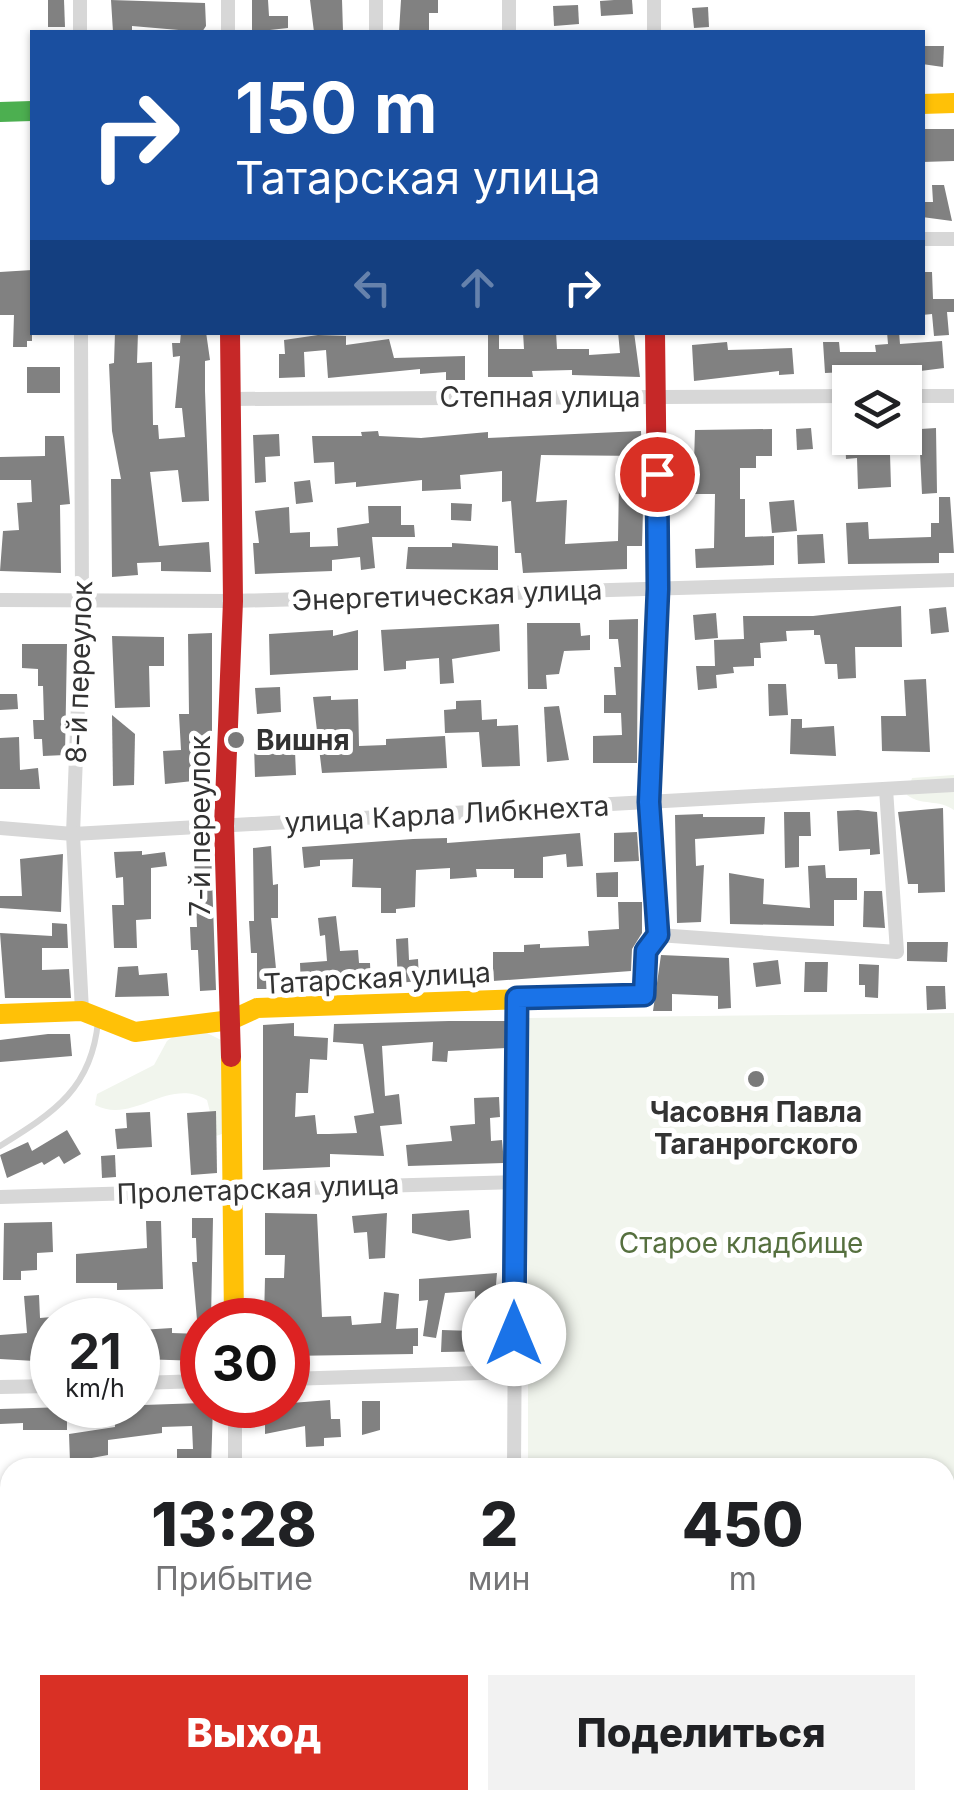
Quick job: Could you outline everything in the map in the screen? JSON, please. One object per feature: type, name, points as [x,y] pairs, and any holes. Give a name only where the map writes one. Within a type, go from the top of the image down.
[{"type":"street","points":[[80,0],[80,30]]},
{"type":"street","points":[[228,0],[228,30]]},
{"type":"street","points":[[376,0],[376,30]]},
{"type":"street","points":[[508,0],[509,30]]},
{"type":"street","points":[[654,0],[654,30]]},
{"type":"street","points":[[925,104],[954,104]]},
{"type":"street","points":[[0,112],[30,111]]},
{"type":"street","points":[[925,239],[954,239]]},
{"type":"street","name":"8-й переулок","points":[[81,335],[82,600],[73,834],[90,1014]]},
{"type":"street","name":"7-й переулок","points":[[230,335],[232,601],[224,826],[232,1020],[234,1298]]},
{"type":"street","points":[[655,335],[658,589],[649,802],[658,935],[898,952],[886,789]]},
{"type":"street","name":"Степная улица","points":[[230,399],[832,396]]},
{"type":"street","points":[[922,396],[954,396]]},
{"type":"street","name":"Энергетическая улица","points":[[0,600],[232,601],[954,580]]},
{"type":"street","name":"улица Карла Либкнехта","points":[[0,828],[73,834],[954,786]]},
{"type":"street","name":"Татарская улица","points":[[0,1014],[90,1014],[136,1032],[232,1020],[257,1008],[644,995],[646,951],[658,935]]},
{"type":"street","points":[[514,1458],[517,998]]},
{"type":"street","name":"Пролетарская улица","points":[[0,1197],[516,1182]]},
{"type":"street","points":[[310,1378],[514,1372]]},
{"type":"street","points":[[0,1387],[30,1386]]},
{"type":"street","points":[[235,1428],[235,1458]]},
{"type":"lane","points":[[0,1146],[37,1123],[84,1078],[95,1056],[90,1014]]},
{"type":"green space","points":[[954,775],[954,810],[907,795],[912,778]]},
{"type":"green space","name":"Старое кладбище","points":[[954,1013],[954,1458],[528,1458],[528,1018]]},
{"type":"green space","points":[[181,1031],[203,1031],[223,1041],[225,1133],[216,1136],[207,1100],[193,1094],[165,1096],[123,1109],[95,1105],[97,1094],[154,1065],[167,1041]]},
{"type":"building","points":[[48,0],[64,0],[65,27],[48,27]]},
{"type":"building","points":[[111,0],[205,3],[203,30],[132,26],[132,30],[113,30]]},
{"type":"building","points":[[252,0],[268,0],[269,16],[288,16],[288,28],[252,30]]},
{"type":"building","points":[[310,0],[342,0],[343,30],[314,30]]},
{"type":"building","points":[[401,0],[438,0],[438,13],[429,13],[429,30],[399,30]]},
{"type":"building","points":[[632,0],[633,14],[601,16],[600,1]]},
{"type":"building","points":[[578,5],[579,24],[554,26],[553,6]]},
{"type":"building","points":[[708,7],[709,27],[694,28],[692,8]]},
{"type":"building","points":[[925,46],[944,46],[943,67],[925,64]]},
{"type":"building","points":[[925,129],[954,129],[954,161],[925,162]]},
{"type":"building","points":[[932,185],[944,185],[952,221],[925,217],[925,202],[933,202]]},
{"type":"building","points":[[30,270],[32,341],[27,341],[27,347],[13,347],[14,315],[0,315],[0,272]]},
{"type":"building","points":[[925,272],[932,272],[933,299],[954,299],[954,312],[947,312],[949,335],[934,336],[932,314],[925,315]]},
{"type":"building","points":[[115,335],[138,335],[137,363],[152,362],[153,425],[158,425],[159,439],[185,437],[182,408],[175,408],[180,356],[173,357],[172,343],[180,343],[181,335],[206,335],[210,360],[205,361],[209,501],[182,502],[178,470],[150,472],[159,546],[209,542],[211,572],[161,571],[161,562],[137,563],[138,575],[112,577],[111,479],[121,479],[112,431],[109,364],[114,363]]},
{"type":"building","points":[[488,335],[499,335],[499,349],[524,349],[523,335],[556,335],[557,349],[589,349],[589,355],[620,353],[618,335],[634,335],[640,377],[572,375],[572,370],[532,371],[533,377],[488,377]]},
{"type":"building","points":[[887,335],[899,335],[900,344],[942,341],[944,368],[922,371],[922,365],[832,365],[832,373],[825,373],[823,342],[839,342],[840,352],[876,352],[875,345],[888,344]]},
{"type":"building","points":[[346,336],[346,345],[389,339],[394,358],[465,356],[465,380],[446,380],[446,372],[420,374],[420,369],[328,378],[326,350],[304,352],[305,377],[279,378],[279,354],[285,354],[284,340]]},
{"type":"building","points":[[727,342],[728,350],[792,348],[794,374],[779,375],[779,371],[694,381],[692,345]]},
{"type":"building","points":[[27,367],[60,367],[60,393],[27,393]]},
{"type":"building","points":[[811,428],[813,449],[797,450],[796,429]]},
{"type":"building","points":[[936,428],[937,493],[922,494],[922,429]]},
{"type":"building","points":[[772,429],[772,456],[756,456],[756,468],[740,468],[740,499],[745,499],[745,537],[774,536],[774,565],[696,568],[695,549],[714,548],[715,494],[693,494],[695,430]]},
{"type":"building","points":[[378,431],[379,436],[421,438],[488,432],[488,438],[641,431],[642,456],[541,455],[536,502],[567,500],[565,544],[618,541],[619,480],[637,480],[637,510],[643,510],[642,546],[627,546],[627,569],[523,573],[521,553],[515,553],[511,501],[502,502],[502,471],[460,475],[461,489],[422,491],[422,480],[356,487],[356,482],[335,484],[334,462],[314,463],[312,436],[362,436],[361,432]]},
{"type":"building","points":[[279,434],[280,456],[265,457],[266,482],[255,483],[253,435]]},
{"type":"building","points":[[45,436],[64,436],[70,504],[60,505],[61,573],[0,571],[3,531],[19,530],[17,503],[32,502],[31,480],[0,480],[0,457],[45,456]]},
{"type":"building","points":[[846,455],[890,455],[891,487],[858,489],[857,458],[846,459]]},
{"type":"building","points":[[310,480],[313,502],[296,504],[294,482]]},
{"type":"building","points":[[939,497],[950,497],[954,553],[939,553],[939,563],[848,564],[846,523],[868,522],[869,539],[931,537],[931,523],[939,523]]},
{"type":"building","points":[[794,500],[797,531],[772,533],[769,502]]},
{"type":"building","points":[[451,503],[472,504],[471,521],[451,520]]},
{"type":"building","points":[[368,506],[401,506],[401,525],[414,525],[415,537],[372,537],[375,568],[361,570],[360,557],[332,560],[332,571],[255,574],[253,543],[259,543],[255,511],[289,507],[290,533],[310,532],[310,547],[338,546],[337,528],[369,523]]},
{"type":"building","points":[[823,534],[825,563],[798,564],[797,535]]},
{"type":"building","points":[[452,543],[498,546],[498,570],[406,569],[408,547],[452,547]]},
{"type":"building","points":[[901,606],[902,647],[855,647],[856,678],[838,679],[837,664],[825,664],[820,635],[814,635],[814,630],[786,631],[787,641],[760,643],[761,658],[754,658],[754,666],[733,667],[734,673],[716,675],[717,688],[698,690],[696,666],[715,666],[714,640],[744,639],[743,616],[813,616]]},
{"type":"building","points":[[946,607],[949,632],[931,634],[929,609]]},
{"type":"building","points":[[716,613],[718,638],[695,640],[693,615]]},
{"type":"building","points":[[638,619],[637,763],[593,763],[593,736],[622,735],[621,713],[604,713],[604,695],[616,695],[614,667],[621,667],[618,639],[609,639],[609,620]]},
{"type":"building","points":[[527,623],[580,623],[581,636],[590,635],[590,650],[564,651],[559,674],[546,675],[547,689],[528,689]]},
{"type":"building","points":[[499,624],[500,651],[452,659],[454,683],[440,684],[439,658],[406,661],[406,669],[384,671],[381,630]]},
{"type":"building","points":[[333,630],[333,636],[358,630],[358,670],[270,675],[269,634]]},
{"type":"building","points":[[212,633],[212,779],[165,784],[163,751],[181,750],[179,714],[189,714],[188,634]]},
{"type":"building","points":[[112,636],[164,637],[164,666],[149,666],[150,707],[115,708]]},
{"type":"building","points":[[22,644],[67,644],[65,755],[43,756],[42,739],[34,739],[33,720],[44,720],[43,686],[38,686],[38,669],[22,668]]},
{"type":"building","points":[[926,679],[930,752],[882,751],[881,716],[906,716],[904,680]]},
{"type":"building","points":[[768,684],[786,684],[788,715],[769,716]]},
{"type":"building","points":[[280,687],[281,712],[257,714],[255,688]]},
{"type":"building","points":[[0,694],[17,694],[18,709],[0,710]]},
{"type":"building","points":[[331,696],[331,700],[358,699],[359,746],[386,745],[386,739],[445,736],[447,768],[322,773],[313,697]]},
{"type":"building","points":[[481,700],[482,720],[497,719],[497,726],[518,725],[520,766],[482,767],[479,732],[445,733],[444,710],[456,709],[456,701]]},
{"type":"building","points":[[559,706],[569,760],[547,762],[544,707]]},
{"type":"building","points":[[112,715],[135,734],[134,785],[113,786]]},
{"type":"building","points":[[791,719],[802,719],[802,728],[834,726],[836,756],[790,754]]},
{"type":"building","points":[[19,737],[20,770],[38,768],[40,789],[0,789],[0,738]]},
{"type":"building","points":[[271,744],[272,752],[295,751],[296,775],[255,777],[254,745]]},
{"type":"building","points":[[943,808],[945,892],[918,893],[918,884],[908,884],[898,812]]},
{"type":"building","points":[[837,811],[877,812],[880,854],[870,855],[870,849],[839,851]]},
{"type":"building","points":[[784,812],[810,812],[811,836],[799,836],[799,867],[785,868]]},
{"type":"building","points":[[675,815],[765,817],[764,834],[695,839],[696,866],[704,865],[701,922],[677,923]]},
{"type":"building","points":[[637,832],[639,861],[614,862],[614,833]]},
{"type":"building","points":[[580,833],[583,866],[567,867],[566,854],[543,857],[543,878],[514,878],[514,869],[476,869],[477,877],[450,879],[450,868],[416,870],[415,907],[396,909],[396,913],[381,913],[381,888],[352,887],[353,859],[320,860],[320,866],[304,868],[302,847],[447,838],[447,843]]},
{"type":"building","points":[[271,846],[273,885],[278,884],[278,918],[271,918],[278,989],[257,989],[257,953],[251,953],[249,921],[254,921],[253,848]]},
{"type":"building","points":[[142,851],[142,855],[165,852],[167,866],[151,868],[151,919],[136,920],[137,948],[114,948],[112,905],[124,905],[123,877],[116,878],[114,852]]},
{"type":"building","points":[[211,851],[216,990],[200,991],[198,950],[191,950],[190,927],[197,927],[194,852]]},
{"type":"building","points":[[63,854],[61,912],[0,908],[0,896],[22,896],[20,859]]},
{"type":"building","points":[[825,865],[826,878],[857,878],[857,900],[834,900],[834,926],[730,924],[729,873],[764,879],[763,904],[810,908],[808,866]]},
{"type":"building","points":[[618,872],[618,897],[597,897],[596,873]]},
{"type":"building","points":[[864,891],[882,891],[885,928],[863,927]]},
{"type":"building","points":[[618,902],[642,902],[642,933],[632,949],[631,971],[493,981],[493,952],[524,952],[524,945],[540,944],[540,948],[589,946],[588,931],[619,929]]},
{"type":"building","points":[[336,916],[340,951],[358,950],[359,963],[370,963],[371,985],[301,990],[300,963],[327,961],[325,935],[320,936],[318,918]]},
{"type":"building","points":[[52,923],[67,924],[68,948],[42,948],[42,970],[69,969],[71,998],[5,998],[0,933],[52,936]]},
{"type":"building","points":[[408,938],[409,960],[418,959],[419,981],[398,983],[396,939]]},
{"type":"building","points":[[907,942],[948,942],[947,962],[907,961]]},
{"type":"building","points":[[661,955],[729,958],[731,1008],[718,1009],[718,996],[672,994],[672,1011],[653,1011]]},
{"type":"building","points":[[778,960],[781,984],[756,987],[753,963]]},
{"type":"building","points":[[805,962],[828,962],[827,992],[804,992]]},
{"type":"building","points":[[859,964],[879,965],[878,998],[865,997],[865,985],[859,985]]},
{"type":"building","points":[[138,966],[139,975],[167,973],[169,996],[115,997],[118,967]]},
{"type":"building","points":[[926,986],[945,986],[946,1009],[927,1010]]},
{"type":"building","points":[[506,1021],[506,1048],[448,1051],[447,1062],[432,1061],[433,1042],[382,1046],[385,1096],[399,1094],[402,1124],[380,1126],[384,1156],[330,1154],[330,1167],[263,1170],[263,1025],[294,1023],[294,1036],[328,1038],[327,1060],[310,1059],[308,1093],[296,1093],[295,1117],[315,1115],[317,1134],[329,1134],[357,1133],[354,1116],[374,1113],[363,1044],[333,1042],[334,1024]]},
{"type":"building","points":[[70,1034],[72,1056],[0,1062],[0,1040]]},
{"type":"building","name":"Часовня Павла Таганрогского","points":[[757,1068],[766,1084],[755,1090],[745,1074]]},
{"type":"building","points":[[499,1097],[500,1117],[490,1118],[491,1141],[502,1140],[504,1163],[408,1166],[406,1145],[452,1141],[450,1126],[475,1124],[474,1098]]},
{"type":"building","points":[[216,1111],[217,1173],[191,1175],[187,1113]]},
{"type":"building","points":[[150,1112],[152,1147],[117,1149],[115,1129],[127,1128],[126,1113]]},
{"type":"building","points":[[67,1130],[81,1154],[64,1164],[59,1156],[7,1178],[0,1155],[28,1142],[32,1151]]},
{"type":"building","points":[[115,1155],[116,1177],[102,1178],[101,1156]]},
{"type":"building","points":[[469,1210],[471,1238],[449,1241],[412,1233],[412,1214]]},
{"type":"building","points":[[265,1213],[317,1214],[322,1317],[351,1316],[352,1325],[381,1323],[384,1292],[399,1294],[396,1329],[418,1328],[418,1346],[413,1346],[413,1354],[310,1356],[310,1298],[265,1298],[265,1278],[284,1278],[285,1255],[265,1255]]},
{"type":"building","points":[[387,1213],[385,1258],[369,1259],[367,1232],[354,1233],[352,1216]]},
{"type":"building","points":[[192,1218],[213,1218],[211,1298],[195,1298],[192,1262],[197,1262],[196,1238],[192,1238]]},
{"type":"building","points":[[146,1221],[161,1221],[163,1289],[117,1290],[117,1283],[76,1283],[76,1254],[147,1248]]},
{"type":"building","points":[[52,1222],[53,1252],[37,1253],[37,1270],[21,1271],[21,1280],[3,1280],[4,1223]]},
{"type":"building","points":[[497,1273],[492,1331],[497,1331],[497,1351],[441,1352],[442,1330],[474,1331],[475,1291],[445,1293],[436,1338],[423,1336],[428,1300],[419,1301],[419,1279]]},
{"type":"building","points":[[39,1295],[30,1298],[30,1361],[0,1359],[0,1335],[27,1333],[24,1296]]},
{"type":"building","points":[[172,1328],[172,1333],[180,1333],[180,1360],[160,1360],[160,1329]]},
{"type":"building","points":[[330,1400],[331,1419],[340,1419],[341,1437],[324,1438],[324,1446],[306,1447],[310,1402]]},
{"type":"building","points":[[362,1401],[380,1401],[380,1430],[362,1435]]},
{"type":"building","points":[[160,1404],[180,1404],[180,1426],[162,1427],[162,1433],[108,1440],[108,1455],[70,1458],[69,1434],[108,1428],[160,1428]]},
{"type":"building","points":[[30,1408],[30,1428],[67,1430],[23,1430],[23,1423],[0,1424],[0,1409]]},
{"type":"building","points":[[192,1428],[212,1428],[211,1458],[177,1458],[177,1449],[193,1449]]},
{"type":"building","points":[[265,1428],[295,1428],[265,1434]]},
{"type":"traffic: fast","points":[[0,112],[30,111]]},
{"type":"traffic: slow","points":[[925,104],[954,103]]},
{"type":"traffic: slow","points":[[0,1014],[82,1011],[135,1032],[231,1020],[257,1008],[644,995],[645,971]]},
{"type":"traffic: slow","points":[[231,1057],[234,1298]]},
{"type":"traffic: jam","points":[[230,335],[233,601],[224,826],[231,1057]]},
{"type":"traffic: jam","points":[[645,971],[646,951],[658,935],[649,803],[658,589],[655,335]]},
{"type":"place","name":"Вишня","points":[[236,740]]},
{"type":"place","name":"Часовня Павла Таганрогского","points":[[756,1079]]},
{"type":"route","points":[[514,1334],[517,998],[644,995],[646,951],[658,935],[649,802],[658,589],[657,474]]}]
